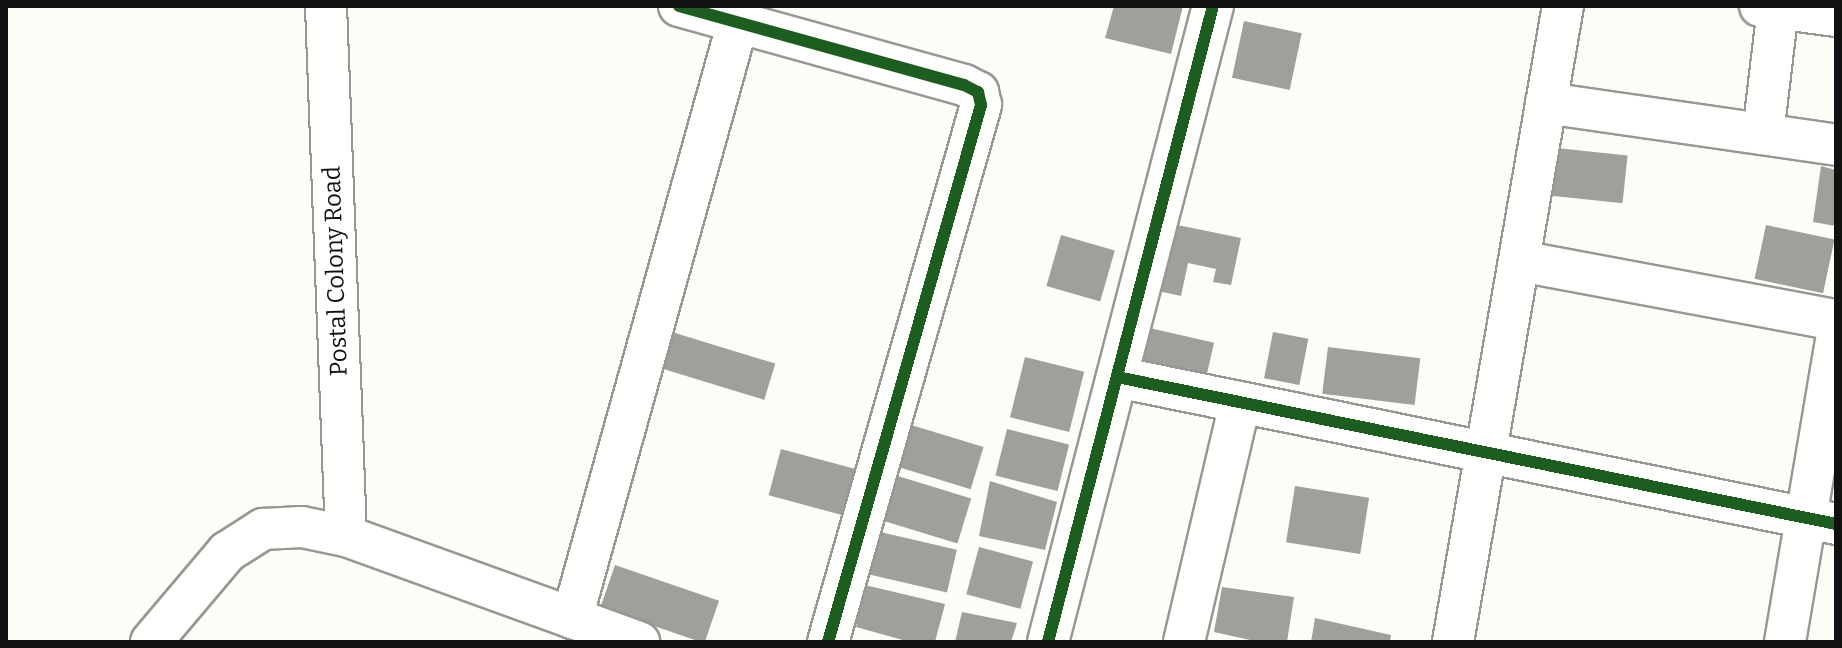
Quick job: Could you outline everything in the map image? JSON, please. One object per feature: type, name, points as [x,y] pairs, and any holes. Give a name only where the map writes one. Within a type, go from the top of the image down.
[{"type":"street","name":"Postal Colony Road","points":[[326,6],[346,536]]},
{"type":"street","points":[[679,6],[964,85],[978,92],[981,105],[828,642]]},
{"type":"street","points":[[1048,642],[1213,6]]},
{"type":"street","points":[[1453,642],[1489,453],[1563,6]]},
{"type":"street","points":[[1763,134],[1769,7],[1836,16]]},
{"type":"street","points":[[572,618],[738,22]]},
{"type":"street","points":[[1546,103],[1836,145]]},
{"type":"street","points":[[1520,261],[1836,320]]},
{"type":"street","points":[[1785,642],[1821,521],[1836,340]]},
{"type":"street","points":[[1117,377],[1821,521]]},
{"type":"street","points":[[1184,642],[1240,403]]},
{"type":"street","points":[[151,642],[227,552],[263,529],[302,527],[346,536],[639,642]]},
{"type":"building","points":[[1114,6],[1183,6],[1171,54],[1105,38]]},
{"type":"building","points":[[1244,21],[1302,33],[1290,90],[1232,78]]},
{"type":"building","points":[[1547,147],[1628,155],[1623,203],[1542,195]]},
{"type":"building","points":[[1821,166],[1836,170],[1836,226],[1813,222]]},
{"type":"building","points":[[1158,221],[1241,238],[1231,285],[1213,282],[1216,269],[1188,263],[1181,296],[1144,288]]},
{"type":"building","points":[[1766,225],[1834,240],[1823,293],[1755,279]]},
{"type":"building","points":[[1061,235],[1115,250],[1100,301],[1046,286]]},
{"type":"building","points":[[1141,326],[1214,343],[1204,386],[1131,369]]},
{"type":"building","points":[[672,332],[775,364],[764,400],[661,368]]},
{"type":"building","points":[[1273,332],[1308,339],[1299,385],[1264,378]]},
{"type":"building","points":[[1328,347],[1420,358],[1415,405],[1322,394]]},
{"type":"building","points":[[1025,357],[1084,372],[1069,432],[1010,417]]},
{"type":"building","points":[[908,424],[984,447],[971,489],[895,466]]},
{"type":"building","points":[[1007,429],[1069,444],[1057,491],[995,476]]},
{"type":"building","points":[[781,449],[857,469],[845,516],[769,495]]},
{"type":"building","points":[[888,473],[971,498],[957,543],[874,518]]},
{"type":"building","points":[[990,481],[1057,502],[1045,550],[979,536]]},
{"type":"building","points":[[1295,486],[1369,498],[1360,554],[1286,542]]},
{"type":"building","points":[[876,531],[957,550],[947,593],[866,574]]},
{"type":"building","points":[[979,547],[1033,561],[1020,609],[966,594]]},
{"type":"building","points":[[615,565],[719,601],[705,642],[600,608]]},
{"type":"building","points":[[865,585],[945,604],[935,642],[910,642],[856,627]]},
{"type":"building","points":[[1222,587],[1294,597],[1287,642],[1259,642],[1214,632]]},
{"type":"building","points":[[962,612],[1017,623],[1011,642],[955,642]]},
{"type":"building","points":[[1315,618],[1391,635],[1390,642],[1311,642]]},
{"type":"cycle path","points":[[679,6],[964,85],[978,92],[981,105],[828,642]]},
{"type":"cycle path","points":[[1048,642],[1213,6]]},
{"type":"cycle path","points":[[1117,377],[1836,524]]}]
